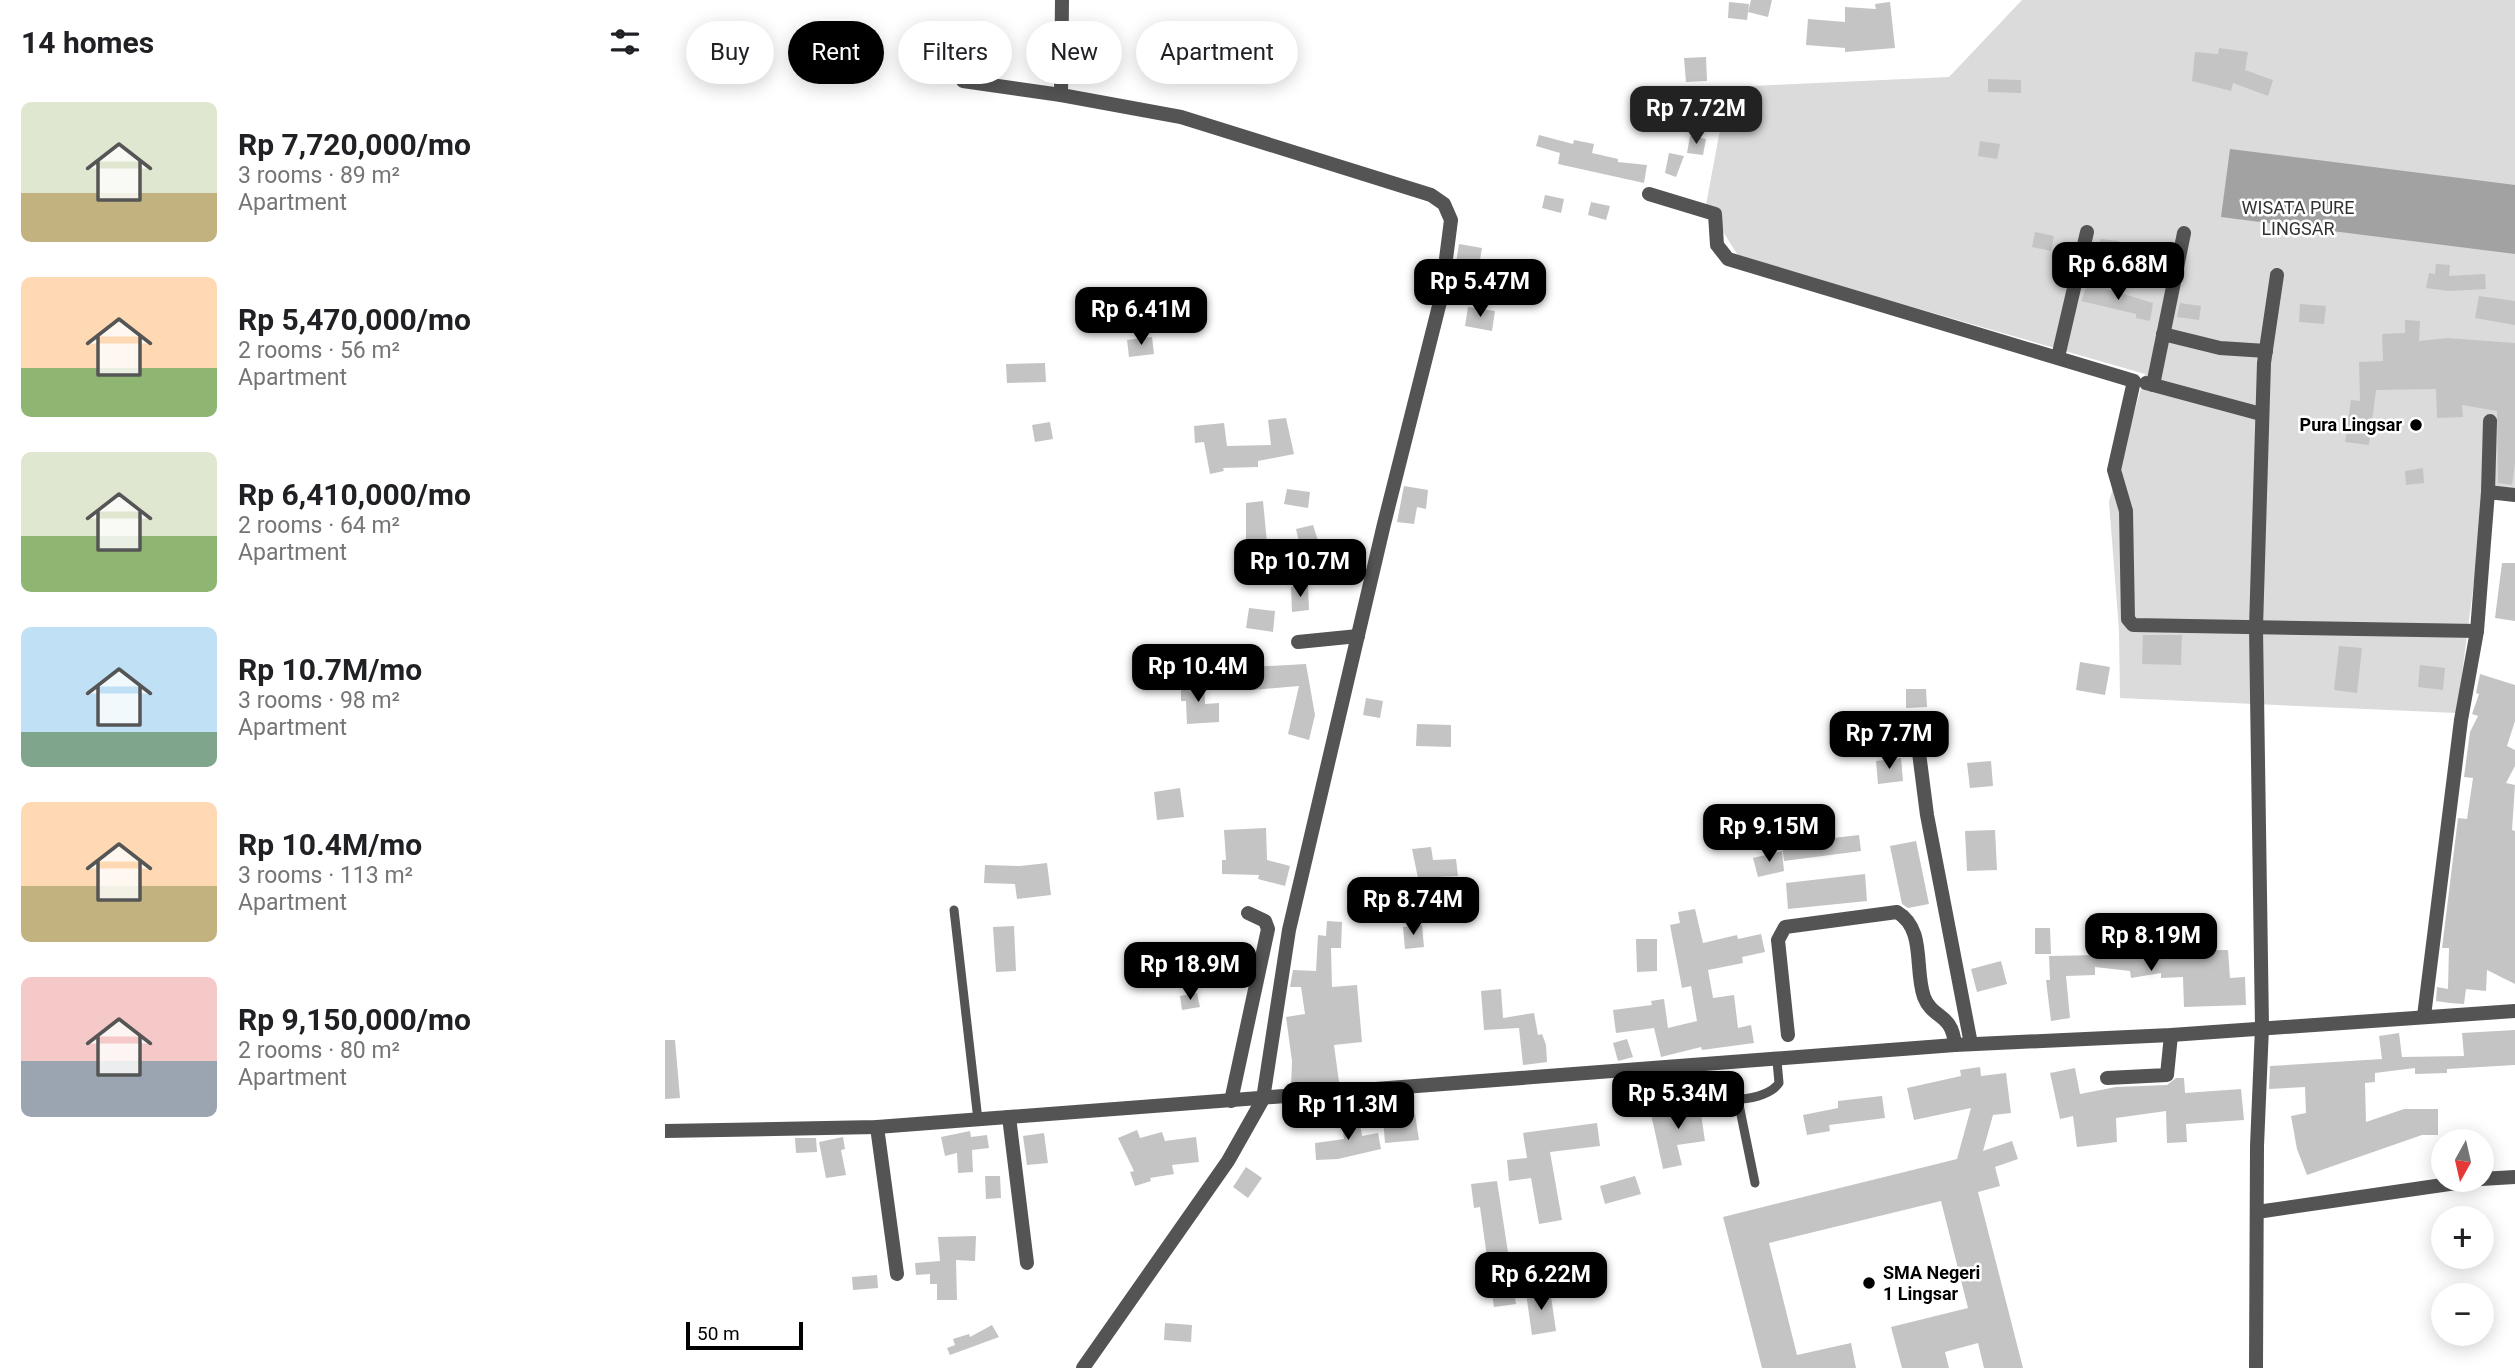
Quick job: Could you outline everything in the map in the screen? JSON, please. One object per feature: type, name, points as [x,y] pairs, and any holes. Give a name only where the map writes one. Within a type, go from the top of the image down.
[{"type":"street","points":[[1061,95],[1062,0]]},
{"type":"street","points":[[984,84],[1181,117],[1431,195],[1444,204],[1451,220],[1441,298],[1289,930],[1263,1099],[1259,1111],[1228,1161],[1083,1368]]},
{"type":"street","points":[[1649,194],[1714,214],[1717,245],[1728,259],[2134,381],[2261,414]]},
{"type":"street","points":[[2058,357],[2087,232]]},
{"type":"street","points":[[2153,385],[2184,233]]},
{"type":"street","points":[[2256,1368],[2262,1027],[2256,628],[2261,414],[2266,351],[2277,275]]},
{"type":"street","points":[[2163,334],[2220,348],[2266,351]]},
{"type":"street","points":[[2134,381],[2114,470],[2126,511],[2128,619],[2133,625],[2477,631]]},
{"type":"street","points":[[2424,1016],[2461,720],[2477,631],[2488,492],[2490,421]]},
{"type":"street","points":[[2488,492],[2515,495]]},
{"type":"street","points":[[1298,642],[1358,636]]},
{"type":"street","points":[[1918,745],[1927,815],[1971,1044]]},
{"type":"street","points":[[1787,1035],[1778,940],[1785,927],[1897,912],[1906,917],[1913,928],[1925,998],[1954,1029],[1955,1045]]},
{"type":"street","points":[[1231,1101],[1268,929],[1265,921],[1248,913]]},
{"type":"street","points":[[665,1131],[877,1128],[1697,1064],[1777,1061],[1955,1045],[2171,1035],[2515,1011]]},
{"type":"street","points":[[2107,1078],[2167,1074],[2171,1035]]},
{"type":"street","points":[[1009,1117],[1027,1262]]},
{"type":"street","points":[[877,1128],[897,1274]]},
{"type":"street","points":[[2494,1178],[2515,1177]]},
{"type":"street","points":[[2257,1212],[2431,1186]]},
{"type":"lane","points":[[954,909],[978,1120]]},
{"type":"lane","points":[[1697,1064],[1699,1089],[1703,1094],[1710,1098],[1738,1100],[1777,1087],[1777,1061]]},
{"type":"lane","points":[[1738,1100],[1755,1183]]},
{"type":"green space","name":"WISATA PURE LINGSAR","points":[[2022,0],[2515,0],[2515,497],[2485,496],[2457,713],[2120,698],[2119,630],[2109,502],[2145,374],[1739,257],[1706,205],[1728,87],[1949,77]]},
{"type":"shaded area","points":[[2230,149],[2515,185],[2515,254],[2221,217]]},
{"type":"building","points":[[1751,0],[1772,0],[1768,17],[1748,12]]},
{"type":"building","points":[[1729,2],[1749,4],[1747,20],[1728,18]]},
{"type":"building","points":[[1890,2],[1895,48],[1845,52],[1845,48],[1806,45],[1808,19],[1845,22],[1845,7],[1876,9],[1875,4]]},
{"type":"building","points":[[2219,48],[2248,52],[2245,70],[2273,80],[2268,96],[2233,83],[2231,91],[2192,81],[2195,52],[2218,54]]},
{"type":"building","points":[[1706,57],[1707,81],[1686,82],[1684,58]]},
{"type":"building","points":[[1988,79],[2021,80],[2021,93],[1988,92]]},
{"type":"building","points":[[1539,135],[1573,144],[1574,140],[1594,144],[1592,153],[1618,159],[1618,162],[1647,165],[1644,183],[1558,164],[1560,153],[1536,146]]},
{"type":"building","points":[[1690,136],[1706,139],[1703,155],[1687,153]]},
{"type":"building","points":[[1980,141],[2000,144],[1997,159],[1978,156]]},
{"type":"building","points":[[1669,153],[1684,156],[1676,177],[1665,173]]},
{"type":"building","points":[[1545,195],[1564,199],[1561,213],[1542,208]]},
{"type":"building","points":[[1591,202],[1610,206],[1606,220],[1588,215]]},
{"type":"building","points":[[2035,232],[2054,236],[2051,251],[2032,247]]},
{"type":"building","points":[[2100,239],[2119,241],[2116,264],[2097,260]]},
{"type":"building","points":[[1459,244],[1482,248],[1479,266],[1468,294],[1452,288],[1460,263],[1456,263]]},
{"type":"building","points":[[2436,264],[2450,265],[2449,276],[2485,274],[2486,289],[2449,291],[2426,288],[2429,273],[2435,274]]},
{"type":"building","points":[[2088,283],[2153,303],[2150,321],[2136,318],[2136,314],[2081,301]]},
{"type":"building","points":[[2479,296],[2515,301],[2515,325],[2475,318]]},
{"type":"building","points":[[1117,300],[1120,320],[1088,325],[1085,305]]},
{"type":"building","points":[[2180,303],[2201,306],[2199,320],[2177,317]]},
{"type":"building","points":[[2300,304],[2326,306],[2324,324],[2299,322]]},
{"type":"building","points":[[1468,307],[1495,311],[1492,331],[1465,326]]},
{"type":"building","points":[[2405,320],[2420,321],[2419,341],[2447,338],[2515,343],[2515,463],[2512,485],[2498,483],[2497,411],[2462,405],[2463,417],[2437,418],[2436,389],[2376,390],[2369,445],[2345,442],[2351,400],[2360,401],[2359,362],[2383,361],[2382,334],[2405,333]]},
{"type":"building","points":[[1152,337],[1154,354],[1129,357],[1127,340]]},
{"type":"building","points":[[1045,363],[1046,382],[1007,383],[1006,364]]},
{"type":"building","points":[[1286,418],[1294,454],[1258,461],[1258,467],[1223,468],[1224,471],[1210,474],[1204,442],[1195,443],[1194,426],[1224,423],[1227,446],[1271,445],[1268,420]]},
{"type":"building","points":[[1050,422],[1053,439],[1035,442],[1032,425]]},
{"type":"building","points":[[2423,468],[2424,483],[2406,485],[2405,471]]},
{"type":"building","points":[[1404,486],[1428,490],[1426,509],[1417,507],[1414,524],[1397,522]]},
{"type":"building","points":[[1287,489],[1310,492],[1308,508],[1284,504]]},
{"type":"building","points":[[1263,501],[1267,543],[1246,544],[1246,503]]},
{"type":"building","points":[[1313,525],[1323,556],[1303,559],[1296,529]]},
{"type":"building","points":[[2502,563],[2515,563],[2515,621],[2495,618]]},
{"type":"building","points":[[1308,586],[1309,610],[1292,612],[1291,587]]},
{"type":"building","points":[[1249,608],[1275,611],[1273,632],[1246,628]]},
{"type":"building","points":[[2143,635],[2182,635],[2181,665],[2142,664]]},
{"type":"building","points":[[2339,646],[2362,648],[2357,693],[2334,690]]},
{"type":"building","points":[[2080,662],[2110,667],[2105,695],[2076,690]]},
{"type":"building","points":[[1306,664],[1315,715],[1309,740],[1288,734],[1299,686],[1253,690],[1251,667]]},
{"type":"building","points":[[2420,665],[2445,668],[2443,690],[2418,687]]},
{"type":"building","points":[[2480,674],[2515,685],[2515,721],[2507,746],[2515,750],[2515,766],[2506,783],[2515,785],[2512,830],[2515,831],[2515,984],[2487,970],[2486,991],[2466,989],[2464,1004],[2436,1001],[2437,987],[2448,989],[2449,948],[2442,948],[2458,818],[2467,819],[2473,778],[2464,777],[2470,732],[2478,716],[2472,714],[2479,694],[2476,693]]},
{"type":"building","points":[[1181,681],[1204,681],[1205,704],[1219,703],[1219,722],[1187,724],[1186,701],[1181,701]]},
{"type":"building","points":[[1906,689],[1926,689],[1927,707],[1906,708]]},
{"type":"building","points":[[1366,698],[1383,701],[1380,718],[1363,715]]},
{"type":"building","points":[[1417,724],[1451,725],[1451,747],[1416,746]]},
{"type":"building","points":[[1901,758],[1903,781],[1878,784],[1876,761]]},
{"type":"building","points":[[1991,761],[1993,786],[1970,788],[1967,763]]},
{"type":"building","points":[[1180,788],[1184,817],[1157,820],[1154,792]]},
{"type":"building","points":[[1266,828],[1267,860],[1290,866],[1285,886],[1258,879],[1259,875],[1222,874],[1222,860],[1226,860],[1224,830]]},
{"type":"building","points":[[1995,830],[1997,870],[1967,871],[1965,831]]},
{"type":"building","points":[[1859,835],[1861,851],[1784,861],[1782,844]]},
{"type":"building","points":[[1916,841],[1929,904],[1908,908],[1902,904],[1890,846]]},
{"type":"building","points":[[1431,847],[1433,860],[1456,859],[1458,876],[1418,878],[1412,849]]},
{"type":"building","points":[[1782,851],[1784,871],[1758,877],[1753,858]]},
{"type":"building","points":[[1047,863],[1051,895],[1017,899],[1015,884],[984,883],[985,865],[1020,866]]},
{"type":"building","points":[[1865,874],[1867,901],[1788,909],[1786,883]]},
{"type":"building","points":[[1695,909],[1703,943],[1737,935],[1738,939],[1761,934],[1765,952],[1742,957],[1743,963],[1708,970],[1713,998],[1734,995],[1738,1028],[1751,1025],[1754,1043],[1702,1050],[1701,1047],[1661,1057],[1654,1028],[1616,1033],[1613,1010],[1652,1005],[1651,1001],[1664,999],[1668,1028],[1697,1021],[1691,986],[1682,988],[1670,925],[1680,923],[1678,912]]},
{"type":"building","points":[[1327,921],[1342,922],[1341,948],[1331,948],[1332,987],[1357,985],[1362,1042],[1334,1045],[1339,1082],[1291,1086],[1292,1061],[1286,1017],[1305,1014],[1301,987],[1290,987],[1293,970],[1316,971],[1318,935],[1326,936]]},
{"type":"building","points":[[2103,923],[2120,924],[2120,957],[2150,951],[2228,950],[2230,978],[2245,977],[2246,1005],[2184,1007],[2183,977],[2161,978],[2161,973],[2131,978],[2130,971],[2095,967],[2095,975],[2066,976],[2070,1018],[2051,1021],[2046,980],[2050,980],[2049,956],[2101,955]]},
{"type":"building","points":[[1422,925],[1424,947],[1405,949],[1403,927]]},
{"type":"building","points":[[1014,926],[1016,971],[996,972],[993,927]]},
{"type":"building","points":[[2035,928],[2050,928],[2051,954],[2035,954]]},
{"type":"building","points":[[1636,939],[1657,939],[1657,971],[1637,972]]},
{"type":"building","points":[[2001,961],[2007,984],[1977,992],[1971,969]]},
{"type":"building","points":[[1501,989],[1503,1018],[1534,1013],[1538,1035],[1542,1034],[1546,1045],[1547,1062],[1523,1065],[1519,1028],[1484,1030],[1481,991]]},
{"type":"building","points":[[1197,993],[1200,1007],[1182,1010],[1180,996]]},
{"type":"building","points":[[2515,1030],[2515,1065],[2447,1069],[2447,1073],[2415,1074],[2415,1068],[2375,1073],[2375,1082],[2365,1083],[2366,1122],[2404,1109],[2438,1109],[2438,1129],[2431,1129],[2431,1135],[2422,1135],[2307,1175],[2297,1149],[2291,1116],[2306,1113],[2305,1087],[2269,1089],[2270,1066],[2382,1059],[2379,1036],[2399,1033],[2402,1057],[2464,1056],[2462,1033]]},
{"type":"building","points":[[1627,1039],[1633,1057],[1618,1061],[1613,1043]]},
{"type":"building","points":[[665,1040],[675,1040],[680,1098],[665,1099]]},
{"type":"building","points":[[1980,1067],[1981,1076],[2006,1073],[2011,1113],[1993,1115],[1983,1151],[2012,1141],[2018,1159],[1995,1167],[2000,1186],[1978,1192],[2023,1368],[1984,1368],[1978,1343],[1945,1352],[1949,1368],[1902,1368],[1891,1327],[1968,1308],[1941,1201],[1769,1243],[1797,1355],[1851,1343],[1856,1368],[1762,1368],[1723,1217],[1957,1159],[1971,1108],[1914,1120],[1907,1088],[1961,1076],[1960,1070]]},
{"type":"building","points":[[2075,1068],[2080,1094],[2116,1087],[2167,1085],[2176,1078],[2184,1078],[2185,1093],[2241,1089],[2244,1120],[2186,1124],[2187,1142],[2167,1143],[2166,1111],[2116,1118],[2117,1142],[2077,1147],[2073,1116],[2060,1119],[2050,1073]]},
{"type":"building","points":[[1882,1096],[1885,1118],[1829,1125],[1830,1131],[1807,1135],[1803,1115],[1838,1108],[1838,1101]]},
{"type":"building","points":[[1699,1101],[1705,1141],[1677,1145],[1682,1165],[1663,1169],[1651,1114],[1676,1109],[1675,1104]]},
{"type":"building","points":[[1358,1113],[1362,1136],[1378,1133],[1381,1149],[1338,1159],[1316,1160],[1315,1143],[1344,1139],[1341,1116]]},
{"type":"building","points":[[1415,1114],[1419,1140],[1385,1143],[1383,1117]]},
{"type":"building","points":[[1597,1123],[1600,1146],[1550,1152],[1562,1220],[1539,1224],[1531,1178],[1509,1181],[1507,1160],[1527,1158],[1523,1133]]},
{"type":"building","points":[[1137,1130],[1140,1138],[1162,1132],[1165,1141],[1196,1137],[1199,1162],[1172,1165],[1174,1174],[1150,1178],[1151,1181],[1135,1186],[1130,1172],[1134,1171],[1118,1138]]},
{"type":"building","points":[[970,1131],[971,1137],[987,1135],[989,1148],[972,1150],[973,1172],[958,1173],[957,1153],[945,1156],[941,1137]]},
{"type":"building","points":[[1044,1133],[1048,1163],[1027,1165],[1023,1136]]},
{"type":"building","points":[[843,1137],[845,1149],[841,1150],[846,1175],[826,1178],[819,1142]]},
{"type":"building","points":[[795,1138],[816,1138],[817,1152],[796,1153]]},
{"type":"building","points":[[1246,1167],[1262,1178],[1248,1198],[1233,1187]]},
{"type":"building","points":[[985,1176],[1000,1176],[1001,1198],[986,1199]]},
{"type":"building","points":[[1635,1176],[1641,1194],[1605,1204],[1600,1186]]},
{"type":"building","points":[[1497,1181],[1516,1304],[1494,1307],[1480,1207],[1474,1208],[1471,1184]]},
{"type":"building","points":[[976,1236],[975,1261],[956,1260],[957,1300],[937,1300],[937,1284],[930,1284],[930,1274],[916,1275],[915,1263],[940,1261],[938,1237]]},
{"type":"building","points":[[877,1275],[878,1288],[853,1290],[852,1277]]},
{"type":"building","points":[[1550,1290],[1556,1331],[1532,1335],[1526,1293]]},
{"type":"building","points":[[1165,1323],[1192,1325],[1191,1342],[1164,1340]]},
{"type":"building","points":[[992,1325],[999,1337],[950,1355],[947,1348],[955,1345],[953,1339],[969,1334],[970,1337]]},
{"type":"place","name":"Pura Lingsar","points":[[2416,425]]},
{"type":"place","name":"SMA Negeri 1 Lingsar","points":[[1869,1283]]}]
